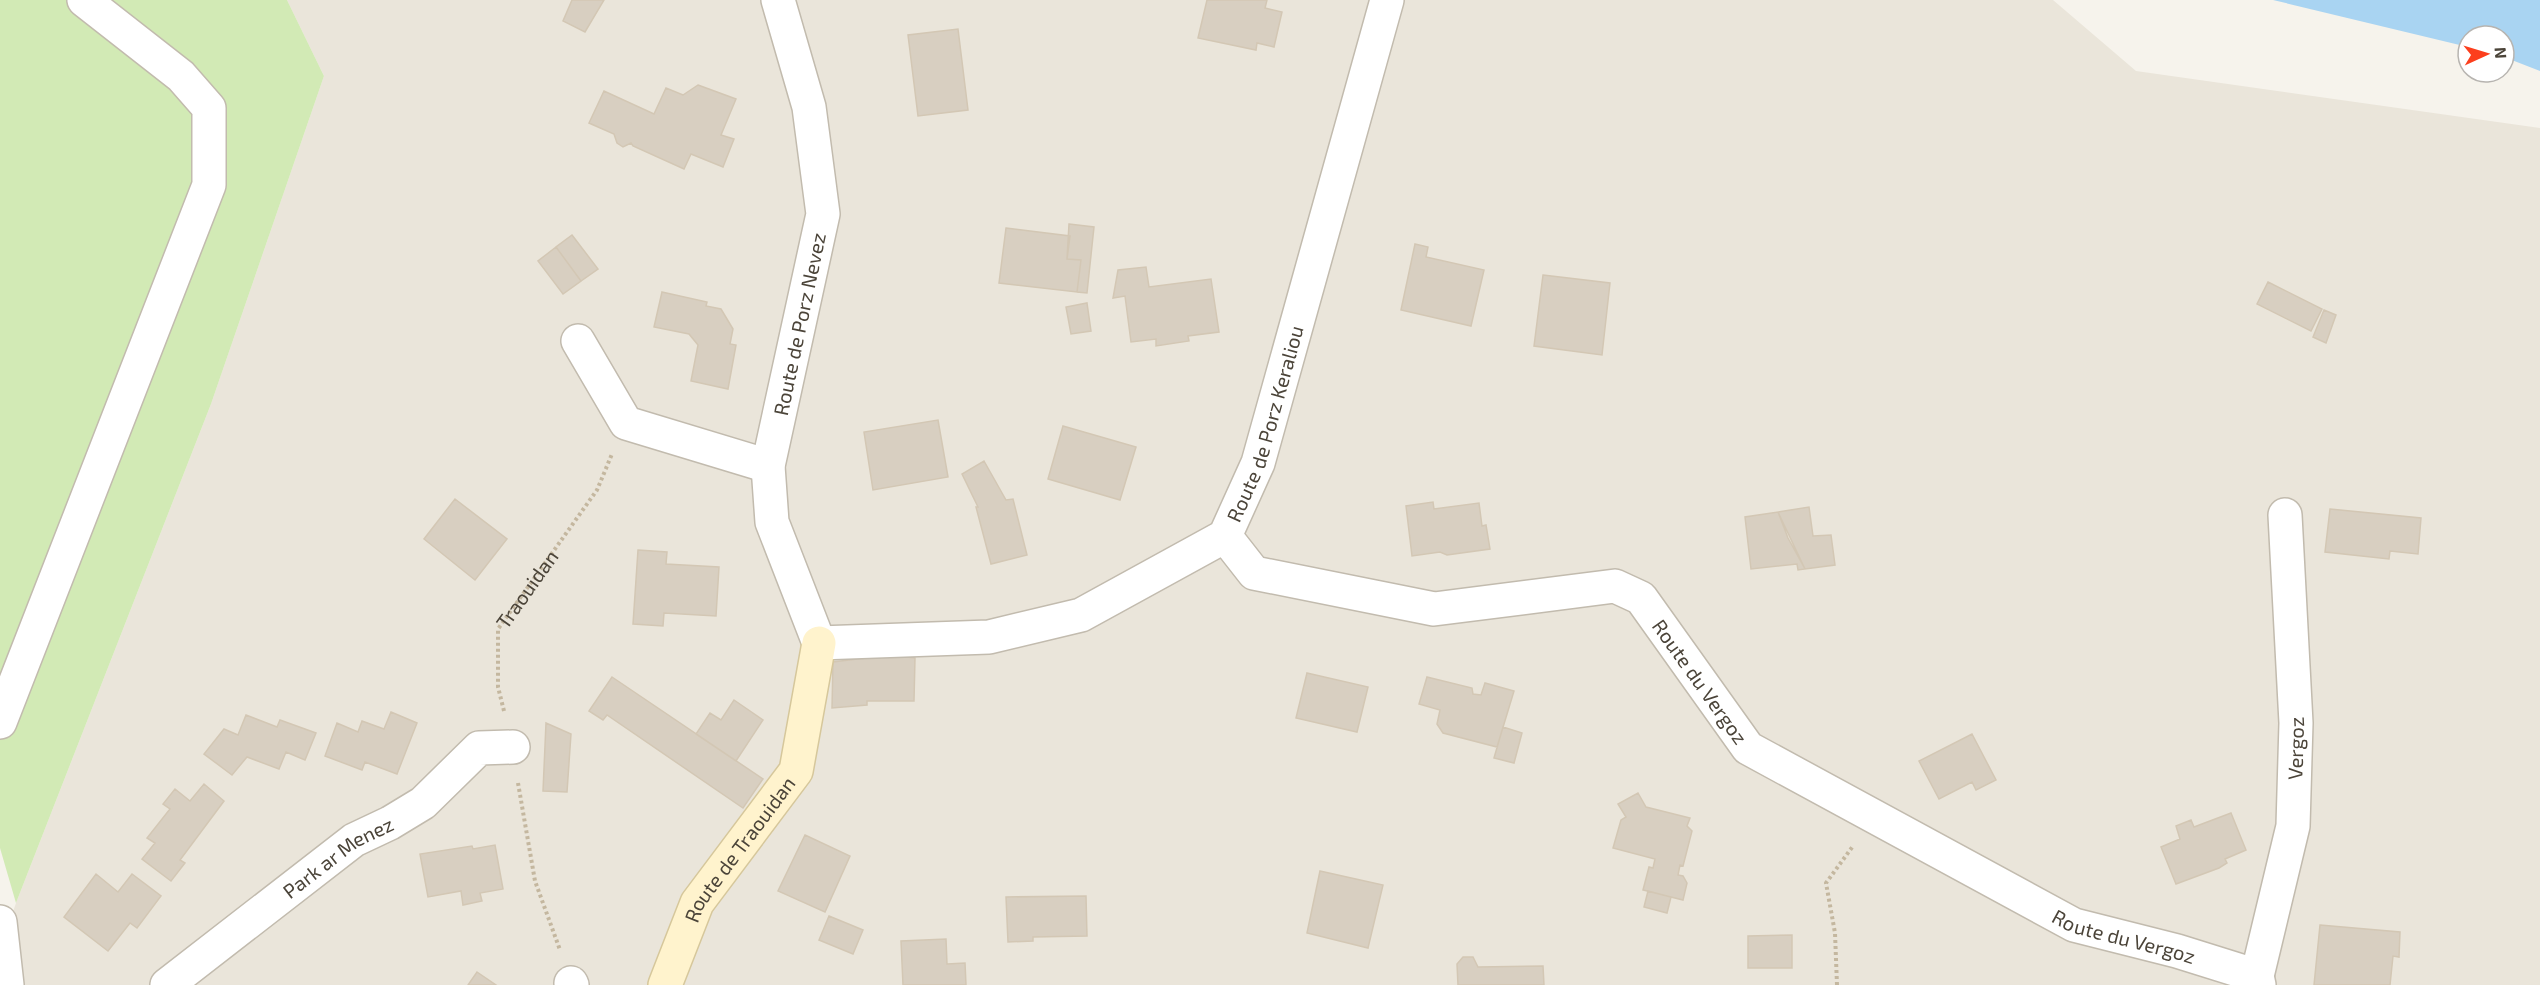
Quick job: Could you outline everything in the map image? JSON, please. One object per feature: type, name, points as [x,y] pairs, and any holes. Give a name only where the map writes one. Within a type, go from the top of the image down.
[{"type":"street","points":[[0,722],[209,185],[209,108],[181,76],[84,0]]},
{"type":"street","name":"Route de Porz Nevez","points":[[778,0],[809,107],[823,214],[768,466],[772,522],[819,643]]},
{"type":"street","name":"Route de Porz Keraliou","points":[[819,643],[989,637],[1081,615],[1225,536],[1258,463],[1387,0]]},
{"type":"street","points":[[578,341],[626,423],[768,466]]},
{"type":"street","name":"Vergoz","points":[[2258,980],[2293,826],[2296,723],[2285,515]]},
{"type":"street","name":"Route du Vergoz","points":[[1225,536],[1254,573],[1434,609],[1615,586],[1641,597],[1748,748],[2074,925],[2177,951],[2258,980]]},
{"type":"street","name":"Route de Traouidan","points":[[665,985],[697,903],[796,771],[819,643]]},
{"type":"street","name":"Park ar Menez","points":[[167,985],[354,840],[390,824],[423,803],[479,748],[513,747]]},
{"type":"street","points":[[0,922],[7,985]]},
{"type":"path","name":"Traouidan","points":[[572,984],[535,881],[513,747],[498,687],[498,629],[597,490],[626,423]]},
{"type":"path","points":[[1837,985],[1835,933],[1826,883],[1874,816]]},
{"type":"shaded area","points":[[287,0],[2053,0],[2136,71],[2540,128],[2540,985],[0,985],[0,950],[16,903],[211,404],[324,76]]},
{"type":"green space","points":[[0,0],[287,0],[324,76],[211,404],[16,903],[0,848]]},
{"type":"water","points":[[2273,0],[2540,0],[2540,71],[2516,62],[2516,24],[2456,24],[2456,44]]},
{"type":"building","points":[[572,0],[604,0],[585,32],[563,21]]},
{"type":"building","points":[[1207,0],[1267,0],[1265,8],[1282,12],[1274,47],[1257,43],[1256,50],[1198,38]]},
{"type":"building","points":[[958,29],[968,110],[918,116],[908,35]]},
{"type":"building","points":[[698,85],[736,99],[721,135],[734,139],[723,167],[691,154],[684,169],[633,146],[631,143],[623,147],[617,143],[614,134],[589,123],[604,91],[654,114],[666,88],[683,95]]},
{"type":"building","points":[[1069,224],[1094,227],[1087,293],[1077,292],[1081,260],[1067,259]]},
{"type":"building","points":[[1006,228],[1070,236],[1067,259],[1081,260],[1077,292],[999,283]]},
{"type":"building","points":[[572,235],[598,269],[581,281],[556,247]]},
{"type":"building","points":[[1415,244],[1428,247],[1426,257],[1484,270],[1471,326],[1401,310]]},
{"type":"building","points":[[556,247],[581,281],[563,294],[538,261]]},
{"type":"building","points":[[1146,267],[1149,287],[1211,279],[1219,332],[1188,336],[1189,341],[1156,346],[1156,339],[1131,342],[1125,296],[1113,298],[1118,270]]},
{"type":"building","points":[[1543,275],[1610,283],[1602,355],[1534,346]]},
{"type":"building","points":[[2268,282],[2322,309],[2311,331],[2257,304]]},
{"type":"building","points":[[662,292],[707,302],[706,306],[721,309],[733,329],[730,344],[736,345],[728,389],[691,381],[698,345],[689,334],[654,327]]},
{"type":"building","points":[[1087,303],[1091,331],[1071,334],[1066,307]]},
{"type":"building","points":[[2324,310],[2336,315],[2326,343],[2313,337]]},
{"type":"building","points":[[938,420],[948,477],[873,490],[864,432]]},
{"type":"building","points":[[1063,426],[1136,447],[1120,500],[1048,479]]},
{"type":"building","points":[[984,461],[1006,500],[1013,499],[1027,555],[991,564],[976,507],[978,507],[962,474]]},
{"type":"building","points":[[455,499],[507,539],[475,580],[424,539]]},
{"type":"building","points":[[1433,502],[1434,509],[1479,503],[1482,526],[1486,525],[1490,549],[1447,555],[1440,552],[1412,556],[1406,506]]},
{"type":"building","points":[[1809,507],[1813,536],[1831,535],[1835,565],[1805,569],[1778,512]]},
{"type":"building","points":[[2330,509],[2421,518],[2418,554],[2390,551],[2389,559],[2325,552]]},
{"type":"building","points":[[1778,512],[1788,538],[1805,569],[1798,570],[1797,564],[1751,569],[1745,517]]},
{"type":"building","points":[[638,550],[667,552],[666,564],[719,567],[716,616],[664,613],[663,626],[633,624]]},
{"type":"building","points":[[890,655],[915,658],[914,701],[867,701],[867,705],[832,708],[833,662]]},
{"type":"building","points":[[1307,673],[1368,687],[1357,732],[1296,718]]},
{"type":"building","points":[[612,677],[763,779],[743,808],[607,715],[603,720],[589,711]]},
{"type":"building","points":[[1427,677],[1472,688],[1473,694],[1481,695],[1485,683],[1514,691],[1497,747],[1443,733],[1437,724],[1440,710],[1419,704]]},
{"type":"building","points":[[734,700],[763,720],[736,761],[696,734],[710,713],[721,720]]},
{"type":"building","points":[[391,712],[417,723],[397,774],[365,762],[362,770],[325,756],[337,723],[358,732],[362,721],[384,729]]},
{"type":"building","points":[[246,715],[277,727],[280,720],[316,733],[305,760],[286,752],[279,769],[247,757],[232,775],[204,754],[224,729],[238,735]]},
{"type":"building","points":[[546,723],[571,734],[567,792],[543,791]]},
{"type":"building","points":[[1503,727],[1522,733],[1514,763],[1494,758]]},
{"type":"building","points":[[1972,734],[1996,780],[1976,790],[1972,782],[1939,799],[1919,761]]},
{"type":"building","points":[[204,784],[224,801],[180,860],[185,863],[171,881],[142,859],[155,843],[147,838],[170,809],[163,804],[175,789],[190,801]]},
{"type":"building","points":[[1638,793],[1646,807],[1690,818],[1687,826],[1692,831],[1683,866],[1680,865],[1678,875],[1683,876],[1687,883],[1683,900],[1643,890],[1649,867],[1653,868],[1655,859],[1613,848],[1621,820],[1626,817],[1618,804]]},
{"type":"building","points":[[2231,813],[2246,850],[2225,859],[2227,863],[2219,868],[2176,884],[2161,847],[2180,839],[2176,826],[2191,820],[2194,827]]},
{"type":"building","points":[[805,835],[850,856],[825,912],[778,891]]},
{"type":"building","points":[[495,845],[503,889],[480,893],[482,901],[463,905],[461,891],[428,897],[420,854]]},
{"type":"building","points":[[1320,871],[1383,885],[1368,948],[1307,933]]},
{"type":"building","points":[[96,874],[118,892],[132,874],[161,896],[137,928],[130,923],[108,951],[64,917]]},
{"type":"building","points":[[1648,891],[1671,897],[1667,913],[1644,907]]},
{"type":"building","points":[[1086,896],[1087,936],[1033,937],[1033,941],[1008,942],[1006,897]]},
{"type":"building","points":[[829,916],[863,930],[853,954],[819,940]]},
{"type":"building","points":[[2320,925],[2400,932],[2399,957],[2393,956],[2390,985],[2314,985]]},
{"type":"building","points":[[1792,935],[1792,968],[1748,968],[1748,936]]},
{"type":"building","points":[[946,939],[947,964],[965,963],[966,985],[903,985],[901,941]]},
{"type":"building","points":[[1463,957],[1473,957],[1478,967],[1543,966],[1544,985],[1458,985],[1457,964]]},
{"type":"building","points":[[477,972],[496,985],[468,985]]}]
